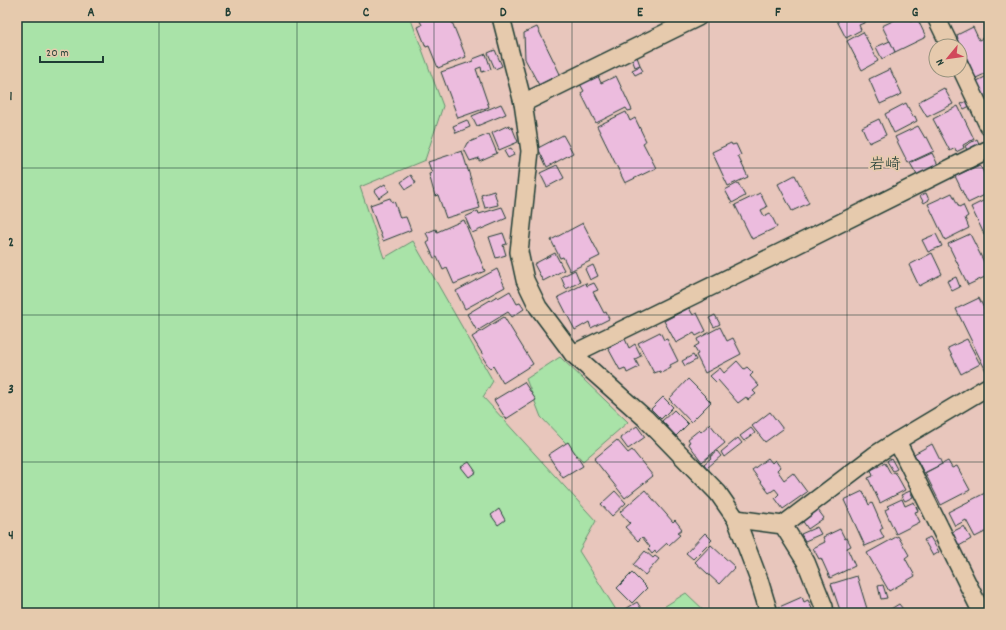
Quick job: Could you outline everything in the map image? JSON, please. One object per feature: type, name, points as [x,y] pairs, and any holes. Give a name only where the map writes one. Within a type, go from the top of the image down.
[{"type":"street","points":[[501,17],[523,103],[530,151],[519,252],[525,280],[538,307],[572,354],[645,418],[718,493],[736,519],[759,580],[769,613]]},
{"type":"street","points":[[523,103],[698,17]]},
{"type":"street","points":[[936,17],[946,38]]},
{"type":"street","points":[[966,78],[989,127]]},
{"type":"street","points":[[572,354],[803,242],[989,149]]},
{"type":"street","points":[[736,519],[783,525],[875,455],[989,386]]},
{"type":"street","points":[[897,441],[982,613]]},
{"type":"street","points":[[783,525],[806,562],[824,606],[825,613]]},
{"type":"green space","points":[[17,17],[410,17],[443,106],[425,160],[360,187],[384,258],[413,241],[493,381],[483,397],[596,521],[579,551],[618,613],[17,613]]},
{"type":"green space","points":[[560,357],[628,422],[583,461],[541,417],[526,379]]},
{"type":"green space","points":[[686,593],[707,613],[654,613]]},
{"type":"building","points":[[418,17],[450,17],[466,57],[438,68],[429,46],[426,47],[418,27],[422,25]]},
{"type":"building","points":[[835,17],[863,17],[866,22],[859,25],[861,30],[846,38]]},
{"type":"building","points":[[901,17],[909,17],[911,21],[917,18],[926,37],[895,52],[882,26]]},
{"type":"building","points":[[537,27],[560,74],[539,85],[525,59],[524,33]]},
{"type":"building","points":[[973,27],[979,40],[985,37],[989,44],[989,72],[976,78],[975,76],[972,77],[968,60],[968,38],[958,38],[957,35]]},
{"type":"building","points":[[863,32],[878,61],[862,70],[847,41]]},
{"type":"building","points":[[890,41],[895,52],[882,59],[876,47]]},
{"type":"building","points":[[495,50],[502,66],[495,69],[488,53]]},
{"type":"building","points":[[486,54],[491,69],[482,72],[481,67],[476,69],[489,107],[458,118],[441,72],[473,61],[473,59]]},
{"type":"building","points":[[637,57],[640,65],[635,67],[632,59]]},
{"type":"building","points":[[640,66],[643,71],[635,75],[632,70]]},
{"type":"building","points":[[890,69],[902,94],[880,104],[869,79]]},
{"type":"building","points":[[989,75],[989,110],[975,82]]},
{"type":"building","points":[[598,76],[601,83],[616,76],[632,110],[628,111],[626,108],[596,123],[581,93],[584,91],[580,84]]},
{"type":"building","points":[[944,88],[953,104],[927,117],[918,102]]},
{"type":"building","points":[[969,100],[972,105],[964,109],[961,104]]},
{"type":"building","points":[[906,103],[913,117],[915,116],[917,121],[894,133],[885,114]]},
{"type":"building","points":[[501,104],[506,114],[477,126],[472,116]]},
{"type":"building","points":[[958,106],[974,139],[963,145],[964,148],[956,152],[955,148],[950,151],[933,119]]},
{"type":"building","points":[[626,112],[630,121],[635,118],[646,141],[643,143],[656,168],[625,183],[597,126]]},
{"type":"building","points":[[879,119],[886,135],[869,143],[862,127]]},
{"type":"building","points":[[467,120],[470,127],[456,133],[453,126]]},
{"type":"building","points":[[509,125],[510,128],[512,127],[518,142],[499,150],[492,133]]},
{"type":"building","points":[[918,126],[925,138],[927,137],[934,151],[908,163],[895,137]]},
{"type":"building","points":[[489,134],[497,153],[479,161],[479,158],[470,161],[464,149],[467,143]]},
{"type":"building","points":[[563,135],[573,153],[547,167],[538,148]]},
{"type":"building","points":[[977,139],[980,146],[968,152],[965,146]]},
{"type":"building","points":[[731,143],[732,145],[736,144],[741,155],[738,156],[748,177],[728,186],[712,152]]},
{"type":"building","points":[[511,148],[514,155],[508,158],[504,151]]},
{"type":"building","points":[[462,151],[480,208],[446,218],[438,195],[435,196],[429,174],[432,173],[428,162]]},
{"type":"building","points":[[932,153],[938,165],[917,175],[910,163]]},
{"type":"building","points":[[557,165],[564,178],[547,187],[540,173]]},
{"type":"building","points":[[980,165],[989,183],[989,193],[968,203],[955,176]]},
{"type":"building","points":[[411,175],[416,183],[406,189],[401,182]]},
{"type":"building","points":[[795,175],[809,203],[792,211],[778,184]]},
{"type":"building","points":[[738,183],[745,196],[732,203],[725,190]]},
{"type":"building","points":[[385,184],[389,191],[379,198],[374,191]]},
{"type":"building","points":[[494,191],[498,205],[485,208],[481,195]]},
{"type":"building","points":[[760,193],[767,207],[761,210],[764,216],[770,213],[777,227],[752,239],[735,205]]},
{"type":"building","points":[[926,193],[929,200],[924,203],[920,196]]},
{"type":"building","points":[[952,193],[959,207],[963,205],[968,216],[965,218],[969,228],[945,240],[928,204]]},
{"type":"building","points":[[390,198],[392,202],[394,201],[400,218],[406,217],[411,230],[383,241],[370,205]]},
{"type":"building","points":[[989,198],[989,234],[985,236],[971,207]]},
{"type":"building","points":[[502,207],[507,218],[472,233],[465,217],[478,211],[479,214]]},
{"type":"building","points":[[464,220],[485,271],[454,284],[447,268],[443,270],[437,257],[434,258],[427,243],[430,241],[426,233],[436,229],[437,232]]},
{"type":"building","points":[[583,223],[600,256],[570,271],[563,257],[560,258],[551,240]]},
{"type":"building","points":[[503,233],[507,244],[503,245],[506,255],[496,258],[489,237]]},
{"type":"building","points":[[936,234],[942,246],[928,252],[922,240]]},
{"type":"building","points":[[970,234],[989,272],[989,275],[968,285],[948,244]]},
{"type":"building","points":[[555,253],[564,270],[543,281],[534,264]]},
{"type":"building","points":[[932,253],[942,274],[919,286],[909,265]]},
{"type":"building","points":[[593,265],[598,276],[590,280],[585,269]]},
{"type":"building","points":[[497,269],[505,287],[465,309],[456,291]]},
{"type":"building","points":[[575,270],[580,282],[566,289],[561,277]]},
{"type":"building","points":[[956,277],[960,287],[952,291],[947,281]]},
{"type":"building","points":[[586,283],[587,286],[594,283],[598,290],[593,292],[604,313],[606,312],[609,319],[591,328],[589,322],[575,330],[558,297]]},
{"type":"building","points":[[510,291],[517,304],[520,303],[524,309],[512,317],[508,312],[477,331],[467,314],[497,296],[498,298]]},
{"type":"building","points":[[979,298],[988,317],[989,316],[989,372],[987,373],[956,309]]},
{"type":"building","points":[[689,308],[693,315],[697,313],[706,331],[696,336],[694,333],[676,343],[664,321]]},
{"type":"building","points":[[715,315],[720,324],[714,327],[709,318]]},
{"type":"building","points":[[504,317],[533,364],[503,383],[493,366],[490,369],[472,337]]},
{"type":"building","points":[[720,327],[727,341],[733,338],[741,354],[705,373],[696,355],[698,354],[694,347],[699,344],[697,339]]},
{"type":"building","points":[[660,332],[664,340],[667,339],[678,361],[670,365],[671,368],[661,373],[660,371],[654,373],[638,343]]},
{"type":"building","points":[[625,339],[629,348],[635,344],[641,356],[635,359],[639,367],[627,373],[625,368],[620,370],[608,348]]},
{"type":"building","points":[[967,339],[980,364],[961,374],[948,348]]},
{"type":"building","points":[[693,355],[696,360],[685,366],[682,361]]},
{"type":"building","points":[[737,361],[744,369],[747,367],[753,373],[750,376],[759,386],[753,391],[756,394],[748,400],[746,397],[738,403],[718,380],[716,382],[710,376],[720,368],[724,373]]},
{"type":"building","points":[[688,379],[711,402],[691,422],[669,399]]},
{"type":"building","points":[[524,382],[536,400],[506,419],[494,400]]},
{"type":"building","points":[[663,397],[673,407],[661,419],[651,409]]},
{"type":"building","points":[[674,410],[688,424],[676,436],[662,421]]},
{"type":"building","points":[[770,412],[783,429],[765,442],[752,426]]},
{"type":"building","points":[[710,424],[725,443],[702,462],[688,443],[690,442],[688,439],[699,430],[701,432]]},
{"type":"building","points":[[637,426],[645,437],[628,449],[620,438]]},
{"type":"building","points":[[751,428],[755,433],[744,441],[740,436]]},
{"type":"building","points":[[738,438],[742,443],[724,457],[721,452]]},
{"type":"building","points":[[617,440],[628,453],[632,450],[653,476],[625,498],[594,459]]},
{"type":"building","points":[[568,442],[583,466],[563,478],[548,455]]},
{"type":"building","points":[[932,444],[942,464],[924,473],[914,454]]},
{"type":"building","points":[[717,451],[721,456],[707,468],[704,464]]},
{"type":"building","points":[[768,458],[772,463],[775,460],[780,467],[777,470],[784,480],[793,473],[807,492],[783,509],[775,498],[779,494],[775,489],[769,493],[752,470]]},
{"type":"building","points":[[891,458],[897,469],[893,471],[887,461]]},
{"type":"building","points":[[948,461],[952,468],[957,466],[970,490],[941,505],[925,473]]},
{"type":"building","points":[[469,462],[476,472],[469,477],[461,467]]},
{"type":"building","points":[[885,463],[891,474],[895,472],[905,490],[880,503],[868,478],[873,476],[871,470]]},
{"type":"building","points":[[645,490],[673,522],[675,520],[682,529],[677,533],[680,535],[669,545],[667,543],[656,553],[655,551],[652,554],[648,549],[650,547],[642,537],[638,541],[625,527],[630,523],[620,512]]},
{"type":"building","points":[[615,491],[626,503],[612,516],[601,504]]},
{"type":"building","points":[[863,491],[869,505],[872,503],[883,528],[880,530],[884,538],[865,546],[844,500]]},
{"type":"building","points":[[910,491],[913,497],[905,501],[901,495]]},
{"type":"building","points":[[987,492],[989,496],[989,530],[975,537],[966,520],[955,526],[948,512]]},
{"type":"building","points":[[902,499],[905,506],[914,502],[918,511],[915,512],[920,522],[896,534],[885,510],[889,508],[887,506]]},
{"type":"building","points":[[499,509],[505,520],[498,525],[491,515]]},
{"type":"building","points":[[818,510],[824,518],[808,529],[802,520]]},
{"type":"building","points":[[964,526],[971,539],[959,546],[952,532]]},
{"type":"building","points":[[817,527],[821,534],[805,541],[801,534]]},
{"type":"building","points":[[840,529],[845,539],[847,538],[851,546],[847,548],[855,566],[830,578],[821,558],[819,559],[813,548],[825,542],[823,537]]},
{"type":"building","points":[[705,533],[712,540],[693,559],[686,553]]},
{"type":"building","points":[[898,536],[909,555],[905,558],[915,576],[889,591],[867,553]]},
{"type":"building","points":[[930,537],[939,552],[933,556],[924,540]]},
{"type":"building","points":[[711,545],[735,567],[719,584],[695,562]]},
{"type":"building","points":[[645,551],[653,558],[655,556],[659,559],[645,575],[633,565]]},
{"type":"building","points":[[632,573],[647,588],[632,603],[617,588]]},
{"type":"building","points":[[857,576],[868,612],[841,613],[831,584]]},
{"type":"building","points":[[883,585],[887,598],[881,599],[878,586]]},
{"type":"building","points":[[802,597],[804,602],[808,600],[814,613],[779,613],[777,608]]},
{"type":"building","points":[[637,602],[644,613],[621,612]]},
{"type":"building","points":[[899,604],[906,613],[886,612]]},
{"type":"district","name":"岩崎","points":[[885,163]]}]
